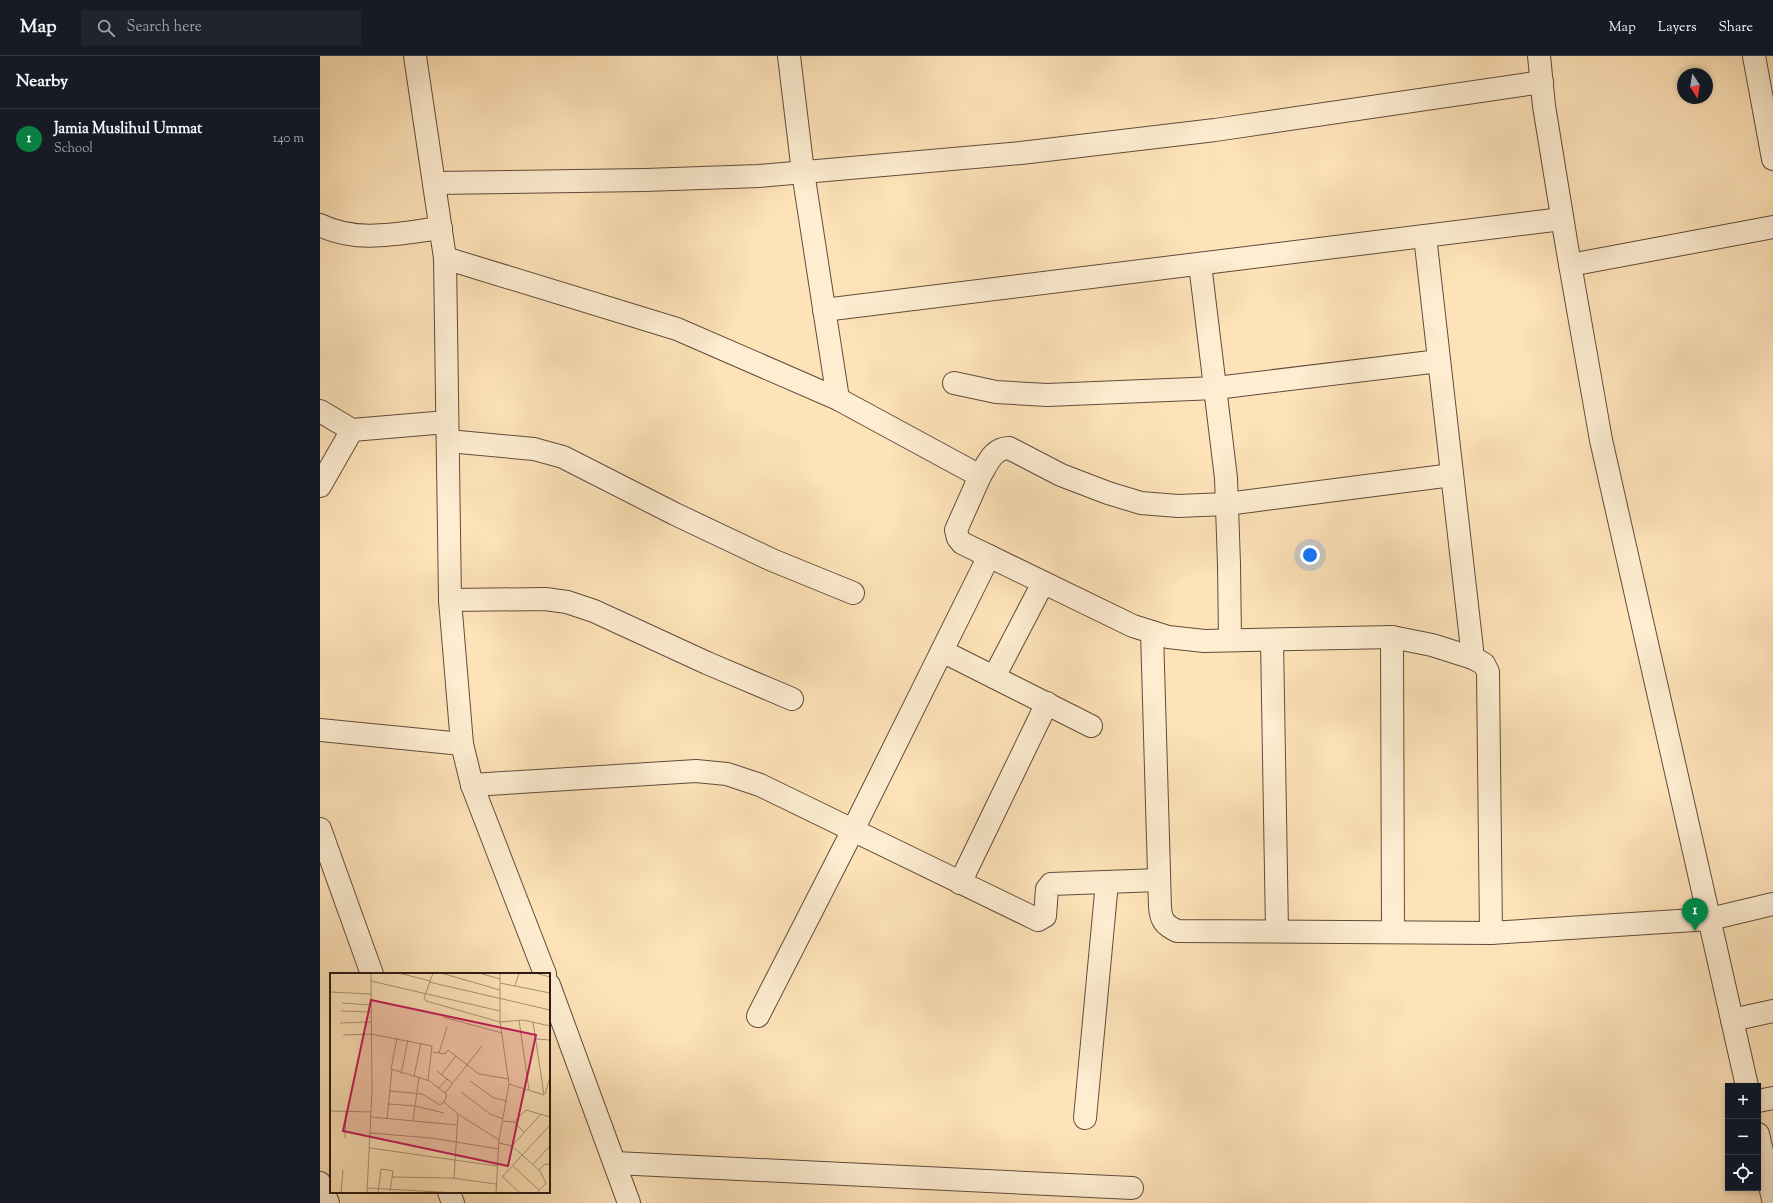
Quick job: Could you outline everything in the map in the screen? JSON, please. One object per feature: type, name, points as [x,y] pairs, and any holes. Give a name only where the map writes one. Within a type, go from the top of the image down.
[{"type":"street","points":[[416,56],[445,258],[450,600],[462,744],[472,785],[545,973]]},
{"type":"street","points":[[789,56],[803,172],[838,398]]},
{"type":"street","points":[[1539,56],[1562,219],[1601,440],[1746,1083]]},
{"type":"street","points":[[1754,56],[1773,159]]},
{"type":"street","points":[[434,183],[652,180],[759,176],[1021,153],[1215,130],[1542,82]]},
{"type":"street","points":[[824,310],[1562,219]]},
{"type":"street","points":[[1570,264],[1773,227]]},
{"type":"street","points":[[323,233],[352,236],[376,236],[441,228]]},
{"type":"street","points":[[1425,236],[1473,658]]},
{"type":"street","points":[[445,258],[677,329],[838,398],[980,476]]},
{"type":"street","points":[[1200,264],[1226,478],[1230,640]]},
{"type":"street","points":[[954,382],[996,392],[1046,396],[1216,388],[1439,360]]},
{"type":"street","points":[[320,411],[352,430],[448,431],[534,449],[563,457],[772,560],[853,592]]},
{"type":"street","points":[[320,486],[352,430]]},
{"type":"street","points":[[1452,475],[1227,504],[1178,506],[1141,503],[1108,493],[1060,475],[1009,448],[1002,448],[994,452],[980,476],[956,530],[958,538],[962,544],[1133,626],[1168,637],[1204,641],[1392,637],[1432,645],[1473,658],[1484,664],[1488,672],[1491,933]]},
{"type":"street","points":[[758,1016],[853,830],[989,556]]},
{"type":"street","points":[[994,677],[1043,582]]},
{"type":"street","points":[[450,600],[545,599],[567,602],[594,611],[707,664],[792,699]]},
{"type":"street","points":[[1152,632],[1161,919],[1167,926],[1177,931],[1491,933],[1710,919],[1773,904]]},
{"type":"street","points":[[1392,637],[1393,932]]},
{"type":"street","points":[[1272,640],[1277,931]]},
{"type":"street","points":[[942,651],[1091,726]]},
{"type":"street","points":[[960,883],[1047,703]]},
{"type":"street","points":[[320,730],[462,744]]},
{"type":"street","points":[[472,785],[696,771],[727,774],[760,785],[1038,920],[1045,916],[1047,889],[1051,884],[1159,880]]},
{"type":"street","points":[[320,829],[372,973]]},
{"type":"street","points":[[1085,1118],[1107,882]]},
{"type":"street","points":[[550,987],[616,1163],[629,1203]]},
{"type":"street","points":[[1732,1020],[1773,1011]]},
{"type":"street","points":[[1761,1100],[1773,1098]]},
{"type":"street","points":[[1761,1142],[1769,1163],[1773,1199]]},
{"type":"street","points":[[616,1163],[1132,1188]]},
{"type":"street","points":[[320,1183],[328,1203]]},
{"type":"street","points":[[449,1193],[453,1203]]},
{"type":"place","name":"Jamia Muslihul Ummat","points":[[1695,931]]}]
